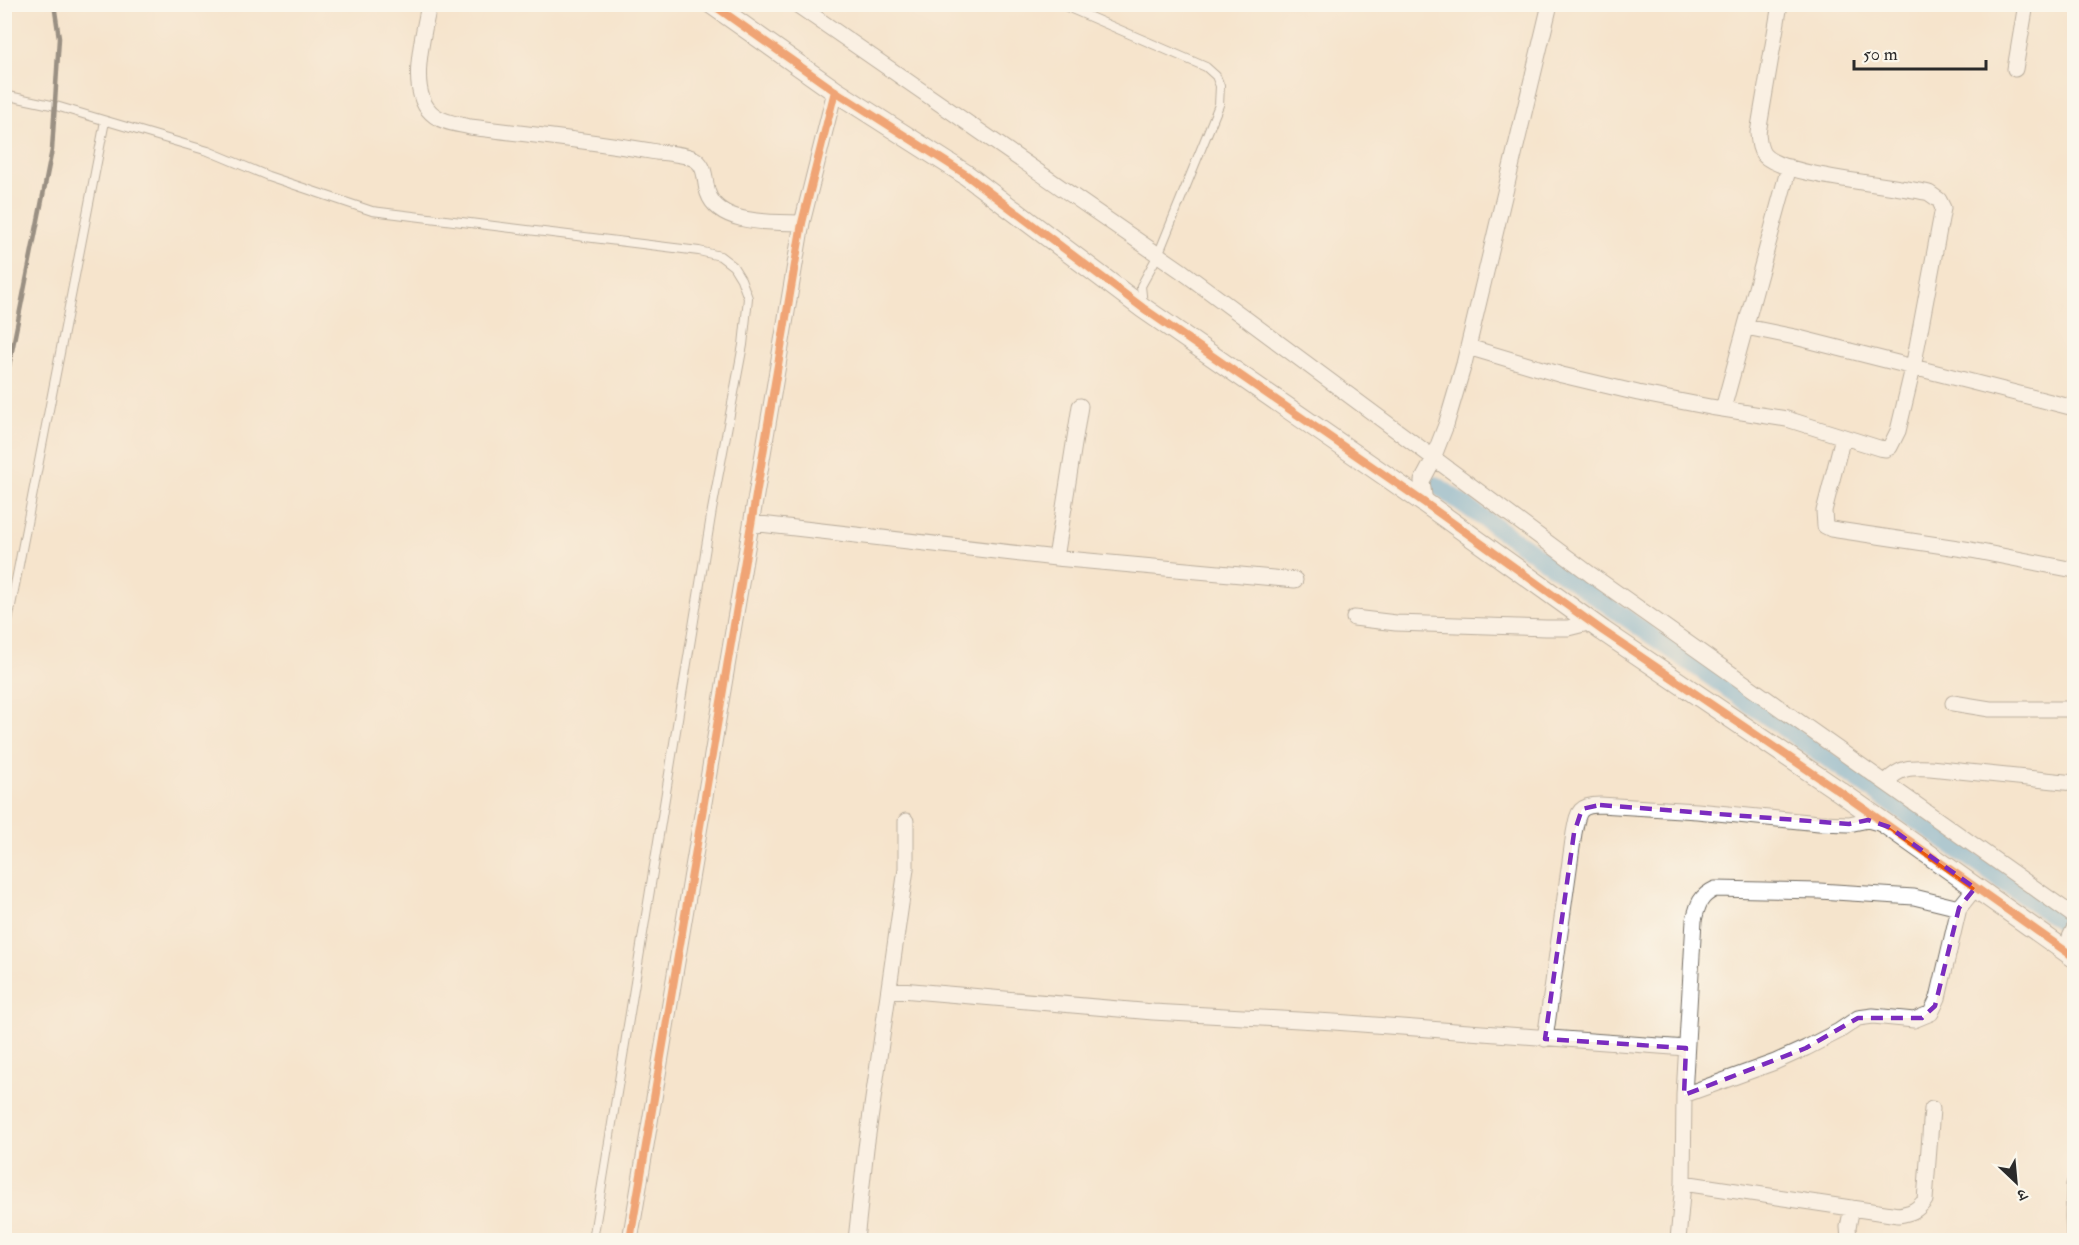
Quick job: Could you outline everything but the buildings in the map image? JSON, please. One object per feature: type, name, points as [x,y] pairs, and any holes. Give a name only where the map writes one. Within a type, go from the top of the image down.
[{"type":"street","points":[[429,4],[418,81],[420,97],[426,107],[445,122],[642,149],[695,159],[702,167],[708,194],[715,205],[733,216],[746,220],[802,223]]},
{"type":"street","points":[[712,4],[835,91],[965,174],[1143,308],[2074,957]]},
{"type":"street","points":[[1425,503],[1422,481],[1446,425],[1468,346],[1550,4]]},
{"type":"street","points":[[1468,346],[1562,375],[1638,393],[1787,419],[1879,448],[1890,447],[1898,431],[1913,368],[1942,208],[1939,200],[1929,193],[1802,171],[1777,163],[1765,156],[1760,146],[1758,133],[1780,4]]},
{"type":"street","points":[[2015,69],[2026,4]]},
{"type":"street","points":[[801,6],[1156,260],[1432,462],[2074,916]]},
{"type":"street","points":[[630,1240],[802,223],[835,91]]},
{"type":"street","points":[[1723,409],[1789,167]]},
{"type":"street","points":[[1746,327],[2074,408]]},
{"type":"street","points":[[1056,558],[1080,406]]},
{"type":"street","points":[[1843,437],[1824,512],[1825,526],[1831,529],[1971,550],[2074,570]]},
{"type":"street","points":[[752,523],[1056,558],[1295,580]]},
{"type":"street","points":[[1354,618],[1396,623],[1546,628],[1568,628],[1588,623],[1604,631]]},
{"type":"street","points":[[1953,703],[2007,709],[2074,709]]},
{"type":"street","points":[[1886,782],[1900,770],[1910,767],[2074,783]]},
{"type":"street","points":[[1545,1039],[1574,833],[1577,816],[1582,808],[1588,805],[1600,805],[1849,824],[1868,820],[1889,827]]},
{"type":"street","points":[[856,1240],[866,1148],[906,869],[906,821]]},
{"type":"street","points":[[1684,1095],[1796,1053],[1825,1040],[1858,1018],[1873,1016],[1914,1020],[1931,1012],[1938,998],[1959,908],[1975,888]]},
{"type":"street","points":[[1678,1240],[1683,1183],[1684,1095],[1694,920],[1698,903],[1703,895],[1715,889],[1819,891],[1914,897],[1959,908]]},
{"type":"street","points":[[2072,933],[2074,957]]},
{"type":"street","points":[[890,989],[1153,1012],[1334,1022],[1686,1048]]},
{"type":"street","points":[[1683,1183],[1898,1215],[1910,1213],[1918,1209],[1925,1200],[1932,1109]]},
{"type":"street","points":[[2074,1184],[2074,1240]]},
{"type":"street","points":[[1849,1240],[1848,1227],[1852,1208]]},
{"type":"lane","points":[[1060,4],[1206,67],[1216,76],[1220,86],[1219,105],[1156,260],[1140,286],[1143,308]]},
{"type":"lane","points":[[4,95],[43,103],[208,151],[268,176],[372,211],[699,251],[720,256],[734,266],[741,279],[748,298],[743,345],[712,510],[593,1240]]},
{"type":"lane","points":[[4,642],[105,121]]},
{"type":"highlighted area","points":[[1600,805],[1849,824],[1868,820],[1889,827],[1975,888],[1959,908],[1935,1006],[1922,1018],[1858,1018],[1806,1048],[1684,1095],[1686,1048],[1545,1039],[1574,833],[1582,809]]},
{"type":"waterway","points":[[1436,485],[2074,931]]},
{"type":"railway","points":[[4,20],[8,4]]},
{"type":"railway","points":[[4,391],[52,150],[59,38],[54,4]]},
{"type":"cycle path","points":[[712,4],[835,91],[965,174],[1143,308],[1425,503],[1603,631],[1839,791],[2074,957]]},
{"type":"cycle path","points":[[630,1240],[802,223],[835,91]]}]
